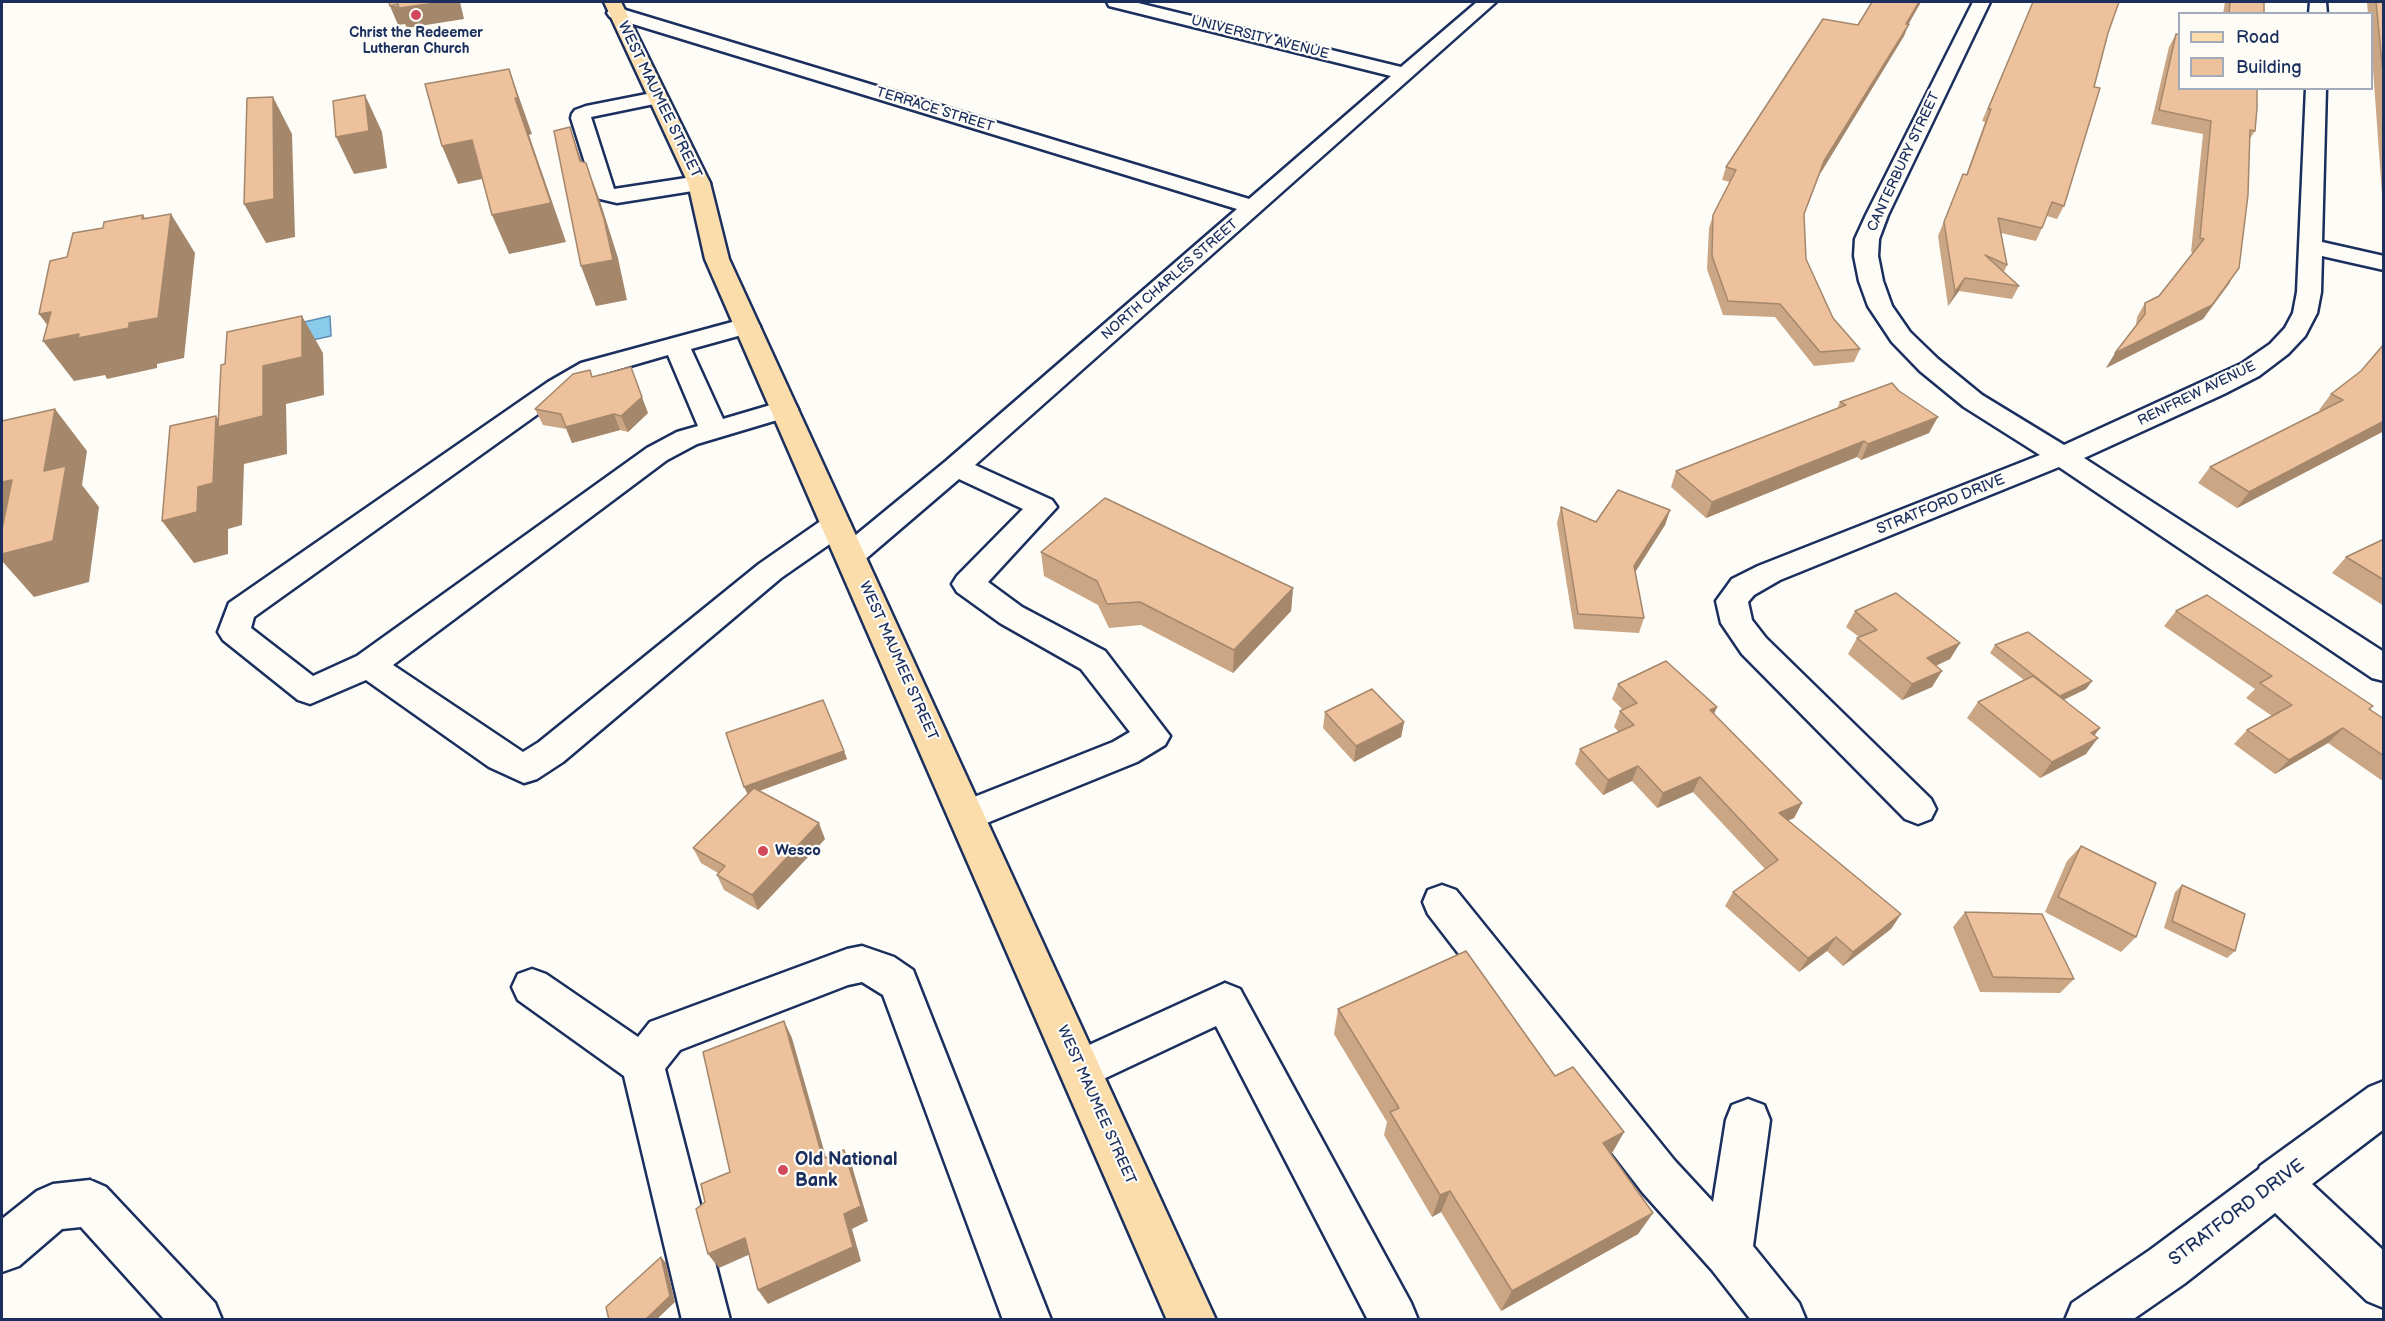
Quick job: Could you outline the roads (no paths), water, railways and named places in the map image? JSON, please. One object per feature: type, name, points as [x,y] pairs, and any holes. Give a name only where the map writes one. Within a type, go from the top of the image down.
[{"type":"main road","name":"WEST MAUMEE STREET","points":[[614,7],[699,183],[717,259],[1192,1320]]},
{"type":"street","name":"UNIVERSITY AVENUE","points":[[1115,2],[1404,74]]},
{"type":"street","name":"NORTH CHARLES STREET","points":[[851,555],[956,467],[1487,2]]},
{"type":"street","name":"CANTERBURY STREET","points":[[1973,3],[1877,214],[1867,239],[1866,256],[1871,281],[1881,306],[1901,337],[1929,365],[1973,401],[2063,457]]},
{"type":"street","name":"TERRACE STREET","points":[[614,7],[1254,207]]},
{"type":"street","name":"RENFREW AVENUE","points":[[2063,457],[2250,370],[2279,349],[2296,331],[2305,313],[2313,247],[2316,90]]},
{"type":"street","points":[[657,98],[582,114],[581,118],[604,193],[617,196],[699,183]]},
{"type":"street","points":[[2313,247],[2384,263]]},
{"type":"street","points":[[747,327],[590,369],[557,388],[240,611],[234,632],[310,691],[369,665],[657,454],[687,438],[784,409]]},
{"type":"street","points":[[677,346],[714,430]]},
{"type":"street","points":[[2063,457],[2384,669]]},
{"type":"street","name":"STRATFORD DRIVE","points":[[1918,808],[1754,646],[1737,623],[1732,601],[1743,587],[1769,573],[2063,457]]},
{"type":"street","points":[[956,467],[1042,507],[968,584],[1011,615],[1093,660],[1153,736],[1125,752],[967,816]]},
{"type":"street","points":[[369,665],[501,757],[524,769],[551,752],[770,571],[836,525]]},
{"type":"street","points":[[1442,902],[1659,1177],[1729,1253],[1782,1320]]},
{"type":"street","points":[[642,1064],[665,1036],[847,967],[862,964],[880,970],[899,983],[1027,1320]]},
{"type":"street","points":[[532,987],[642,1064],[706,1320]]},
{"type":"street","points":[[1080,1070],[1225,1002],[1394,1320]]},
{"type":"street","name":"STRATFORD DRIVE","points":[[2088,1320],[2167,1267],[2384,1102]]},
{"type":"street","points":[[1729,1253],[1748,1120]]},
{"type":"street","points":[[2276,1182],[2382,1298]]},
{"type":"street","points":[[2,1249],[52,1207],[90,1203],[198,1320]]},
{"type":"water","points":[[330,316],[331,336],[303,342],[261,332]]},
{"type":"place","name":"Christ the Redeemer Lutheran Church","points":[[416,15]]},
{"type":"place","name":"Wesco","points":[[763,851]]},
{"type":"place","name":"Old National Bank","points":[[783,1170]]}]
